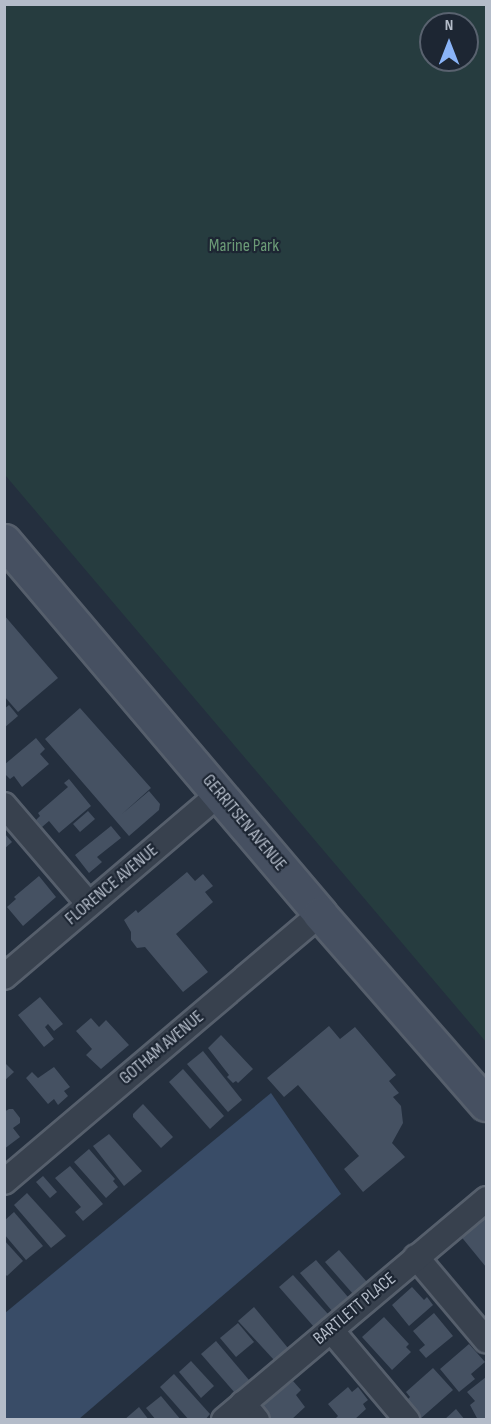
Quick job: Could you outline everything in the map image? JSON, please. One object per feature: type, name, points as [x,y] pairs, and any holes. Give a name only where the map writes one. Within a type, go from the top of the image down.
[{"type":"main road","name":"GERRITSEN AVENUE","points":[[4,541],[220,793],[320,914],[486,1104]]},
{"type":"street","name":"FLORENCE AVENUE","points":[[4,977],[220,793]]},
{"type":"street","points":[[4,805],[89,904]]},
{"type":"street","name":"GOTHAM AVENUE","points":[[4,1182],[320,914]]},
{"type":"street","name":"BARTLETT PLACE","points":[[224,1419],[250,1411],[331,1330],[486,1199]]},
{"type":"street","points":[[417,1257],[486,1340]]},
{"type":"street","points":[[331,1330],[407,1419]]},
{"type":"green space","name":"Marine Park","points":[[4,5],[486,5],[486,1042],[5,475]]},
{"type":"water","points":[[271,1093],[341,1194],[79,1419],[5,1419],[5,1313]]},
{"type":"building","points":[[4,615],[58,678],[18,712],[4,696]]},
{"type":"building","points":[[9,705],[18,716],[4,728],[4,709]]},
{"type":"building","points":[[80,708],[151,788],[122,814],[149,791],[160,804],[159,810],[129,836],[45,739]]},
{"type":"building","points":[[36,738],[45,749],[40,754],[49,764],[22,787],[14,776],[10,779],[4,773],[4,765]]},
{"type":"building","points":[[69,779],[91,806],[59,833],[49,821],[42,827],[36,820],[40,816],[38,813],[68,787],[64,783]]},
{"type":"building","points":[[88,811],[95,819],[80,832],[73,824]]},
{"type":"building","points":[[111,826],[121,838],[97,857],[102,862],[89,873],[75,855]]},
{"type":"building","points":[[4,833],[12,842],[4,849]]},
{"type":"building","points":[[187,872],[195,881],[203,874],[213,886],[205,892],[213,902],[176,934],[208,972],[183,992],[145,947],[137,948],[131,940],[131,932],[124,920],[136,910],[138,913]]},
{"type":"building","points":[[39,876],[56,897],[23,926],[7,907],[16,899],[14,897]]},
{"type":"building","points":[[40,997],[63,1024],[54,1031],[48,1024],[45,1027],[54,1039],[44,1047],[18,1015]]},
{"type":"building","points":[[91,1018],[99,1027],[106,1020],[129,1045],[101,1069],[86,1055],[92,1049],[76,1031]]},
{"type":"building","points":[[329,1026],[340,1039],[355,1027],[396,1075],[389,1081],[399,1093],[393,1097],[401,1106],[403,1123],[392,1143],[405,1157],[363,1192],[344,1169],[359,1156],[298,1085],[284,1097],[267,1078]]},
{"type":"building","points":[[221,1035],[253,1069],[238,1083],[236,1081],[233,1083],[227,1077],[229,1075],[208,1048]]},
{"type":"building","points":[[203,1051],[242,1100],[228,1112],[187,1064]]},
{"type":"building","points":[[4,1062],[14,1072],[4,1081]]},
{"type":"building","points":[[54,1067],[70,1087],[64,1091],[68,1096],[58,1105],[54,1099],[48,1104],[26,1078],[32,1072],[38,1078]]},
{"type":"building","points":[[183,1069],[224,1116],[210,1129],[169,1082]]},
{"type":"building","points":[[143,1104],[173,1137],[161,1148],[133,1117],[133,1114]]},
{"type":"building","points":[[13,1109],[20,1118],[20,1123],[13,1128],[20,1137],[4,1149],[4,1112]]},
{"type":"building","points":[[109,1134],[142,1171],[124,1186],[93,1146]]},
{"type":"building","points":[[89,1149],[115,1179],[113,1181],[118,1187],[106,1198],[74,1162]]},
{"type":"building","points":[[70,1166],[103,1204],[83,1221],[75,1212],[81,1207],[55,1178]]},
{"type":"building","points":[[43,1176],[57,1192],[50,1198],[36,1182]]},
{"type":"building","points":[[27,1193],[66,1236],[51,1248],[14,1205]]},
{"type":"building","points":[[486,1211],[486,1267],[459,1234]]},
{"type":"building","points":[[14,1212],[43,1246],[26,1260],[4,1234],[4,1221]]},
{"type":"building","points":[[4,1240],[23,1261],[7,1276],[4,1273]]},
{"type":"building","points":[[339,1250],[367,1282],[353,1294],[325,1262]]},
{"type":"building","points":[[316,1260],[348,1297],[332,1311],[300,1273]]},
{"type":"building","points":[[293,1275],[328,1314],[314,1327],[279,1287]]},
{"type":"building","points":[[412,1287],[424,1300],[427,1297],[433,1305],[409,1326],[392,1305]]},
{"type":"building","points":[[254,1307],[288,1348],[274,1360],[238,1321]]},
{"type":"building","points":[[434,1313],[453,1336],[426,1358],[419,1350],[425,1345],[413,1331]]},
{"type":"building","points":[[384,1317],[409,1344],[406,1347],[411,1352],[392,1370],[362,1337]]},
{"type":"building","points":[[238,1323],[254,1342],[236,1357],[220,1338]]},
{"type":"building","points":[[216,1341],[249,1380],[235,1393],[201,1354]]},
{"type":"building","points":[[469,1344],[485,1362],[471,1374],[475,1379],[459,1392],[440,1369]]},
{"type":"building","points":[[191,1361],[214,1386],[201,1398],[179,1372]]},
{"type":"building","points":[[433,1368],[453,1390],[420,1419],[405,1402],[410,1397],[406,1392]]},
{"type":"building","points":[[174,1374],[210,1414],[205,1420],[189,1420],[160,1387]]},
{"type":"building","points":[[486,1377],[486,1420],[478,1420],[470,1405],[475,1401],[467,1392]]},
{"type":"building","points":[[293,1381],[301,1390],[296,1395],[305,1407],[291,1420],[272,1420],[261,1407]]},
{"type":"building","points":[[348,1387],[352,1392],[358,1387],[368,1400],[363,1404],[366,1409],[354,1420],[334,1420],[338,1416],[328,1404]]},
{"type":"building","points":[[161,1396],[181,1420],[156,1420],[146,1408]]},
{"type":"building","points":[[139,1407],[149,1420],[124,1420]]},
{"type":"building","points":[[456,1409],[465,1420],[444,1420]]}]
